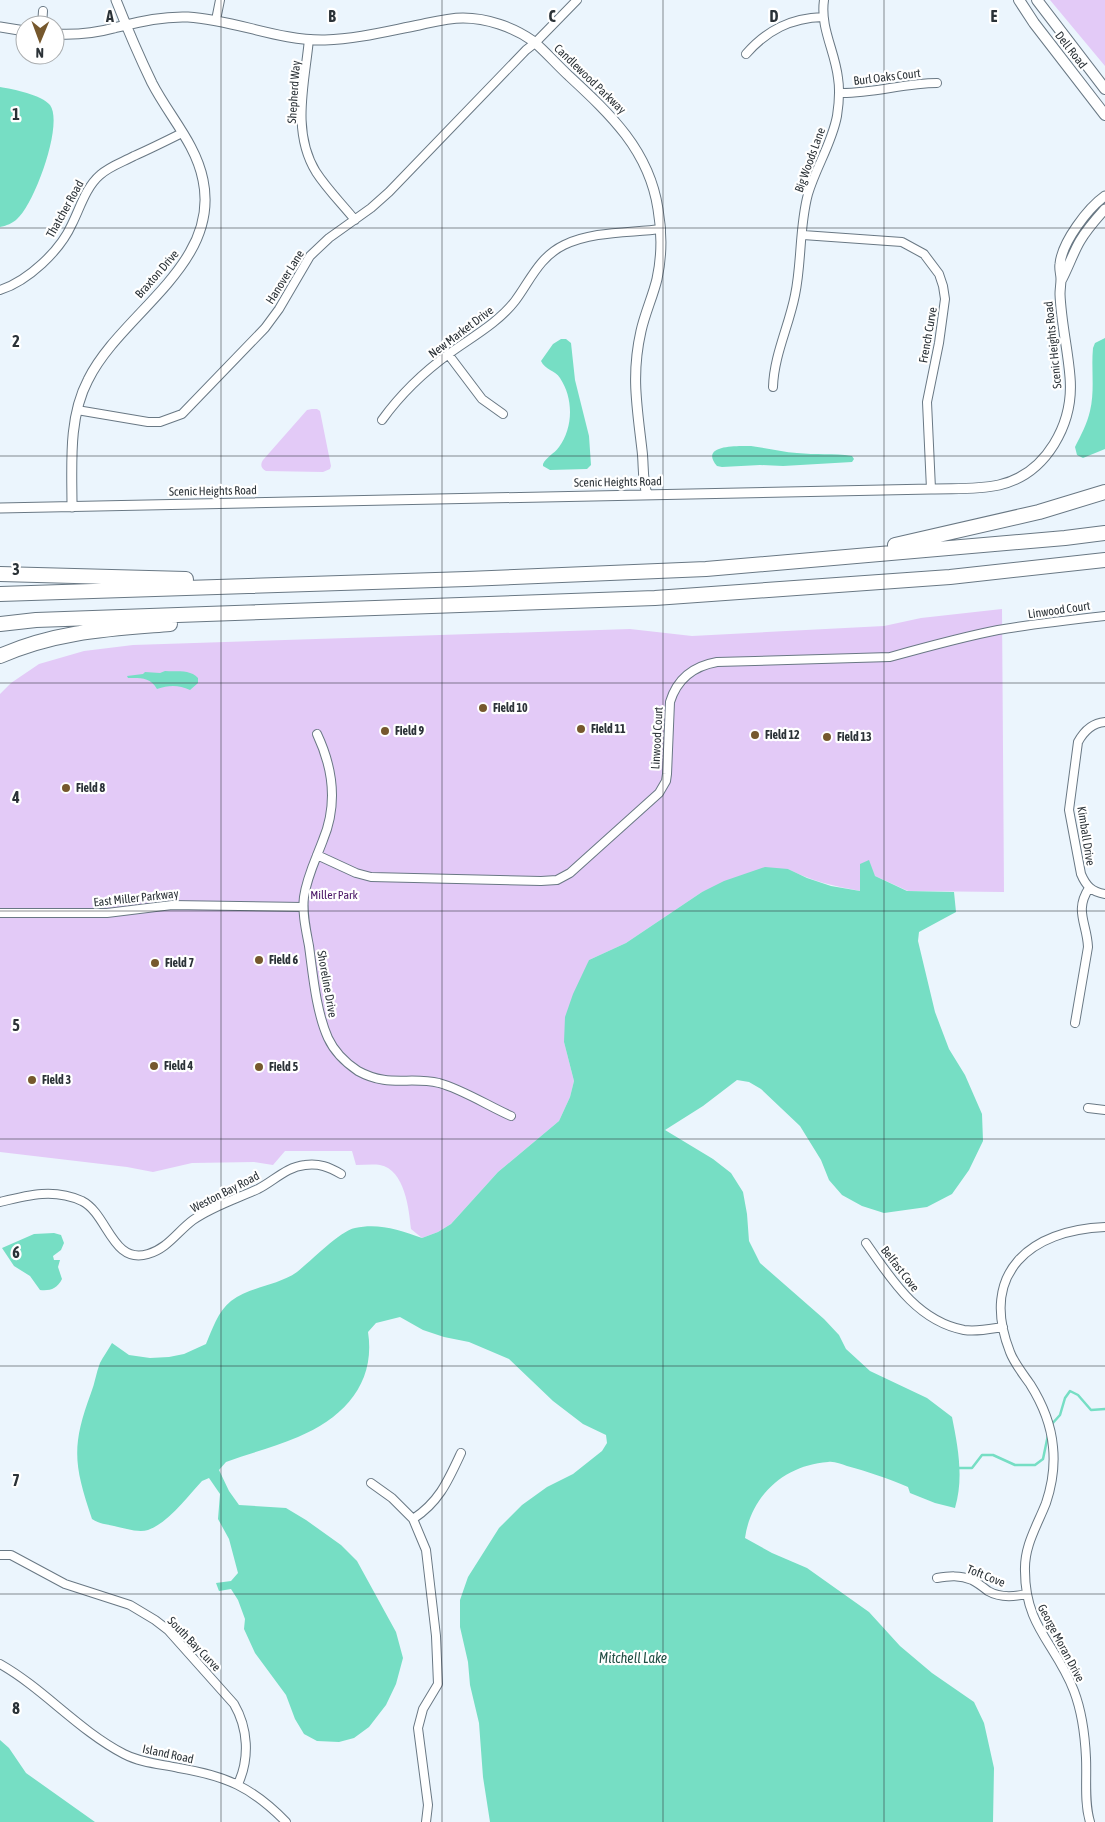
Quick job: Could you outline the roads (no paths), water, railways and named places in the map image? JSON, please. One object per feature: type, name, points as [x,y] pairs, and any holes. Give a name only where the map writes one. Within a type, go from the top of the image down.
[{"type":"highway","points":[[706,569],[893,545],[1039,512],[1105,492]]},
{"type":"highway","points":[[0,594],[350,582],[467,580],[706,569],[1105,533]]},
{"type":"highway","points":[[0,624],[36,620],[655,598],[950,577],[1105,560]]},
{"type":"highway","points":[[1050,567],[1105,565]]},
{"type":"highway","points":[[0,574],[350,582]]},
{"type":"highway","points":[[0,656],[50,638],[87,631],[187,623],[303,617],[353,609]]},
{"type":"main road","name":"Dell Road","points":[[1019,0],[1034,23],[1105,115]]},
{"type":"main road","name":"Dell Road","points":[[1038,0],[1105,89]]},
{"type":"street","name":"Braxton Drive","points":[[72,507],[73,438],[77,410],[87,380],[116,340],[190,255],[199,236],[204,209],[204,181],[191,146],[153,84],[116,0]]},
{"type":"street","points":[[216,20],[220,0]]},
{"type":"street","name":"Hanover Lane","points":[[77,410],[148,422],[160,422],[182,414],[265,328],[310,256],[329,238],[355,220],[389,192],[576,0]]},
{"type":"street","name":"Big Woods Lane","points":[[774,387],[776,364],[795,296],[808,194],[831,137],[836,118],[839,93],[838,78],[823,17],[824,0]]},
{"type":"street","points":[[43,11],[43,15]]},
{"type":"street","name":"Candlewood Parkway","points":[[65,33],[93,32],[164,18],[187,17],[216,20],[275,34],[309,39],[345,39],[462,18],[495,22],[535,43],[608,112],[635,146],[653,186],[658,208],[661,246],[657,278],[641,330],[634,376],[643,451],[644,484],[647,494]]},
{"type":"street","points":[[746,54],[757,42],[784,24],[823,17]]},
{"type":"street","points":[[0,27],[15,29]]},
{"type":"street","name":"Shepherd Way","points":[[309,39],[302,108],[302,134],[307,153],[315,170],[355,220]]},
{"type":"street","name":"Burl Oaks Court","points":[[839,93],[862,93],[917,83],[937,83]]},
{"type":"street","name":"Thatcher Road","points":[[0,290],[9,287],[26,276],[56,249],[71,227],[87,191],[101,174],[182,134]]},
{"type":"street","name":"Scenic Heights Road","points":[[0,508],[931,489],[985,487],[1011,480],[1020,477],[1038,464],[1058,439],[1067,416],[1071,398],[1060,294],[1060,263],[1068,240],[1079,223],[1098,201],[1105,196]]},
{"type":"street","name":"Scenic Heights Road","points":[[1061,281],[1079,242],[1090,224],[1105,209]]},
{"type":"street","name":"New Market Drive","points":[[382,420],[417,381],[448,354],[502,315],[514,302],[538,266],[548,255],[562,246],[593,236],[660,229]]},
{"type":"street","name":"French Curve","points":[[803,235],[902,242],[924,254],[939,274],[945,299],[939,343],[927,402],[931,489]]},
{"type":"street","points":[[448,354],[482,399],[503,414]]},
{"type":"street","name":"Linwood Court","points":[[317,855],[356,873],[371,876],[447,880],[541,882],[557,880],[570,873],[659,793],[666,781],[667,774],[669,712],[672,695],[687,674],[702,666],[717,662],[890,657],[913,652],[939,643],[998,630],[1105,616]]},
{"type":"street","name":"Kimball Drive","points":[[1089,888],[1081,874],[1070,821],[1069,799],[1078,742],[1083,733],[1091,726],[1105,722]]},
{"type":"street","name":"Shoreline Drive","points":[[317,734],[327,758],[333,792],[329,821],[308,875],[303,907],[314,979],[328,1039],[340,1056],[357,1070],[377,1079],[442,1084],[511,1116]]},
{"type":"street","points":[[1075,1022],[1088,947],[1088,936],[1082,916],[1082,903],[1089,888],[1096,893],[1105,894]]},
{"type":"street","name":"East Miller Parkway","points":[[0,913],[108,914],[172,905],[303,907]]},
{"type":"street","points":[[1088,1108],[1105,1110]]},
{"type":"street","name":"Weston Bay Road","points":[[0,1202],[40,1193],[53,1193],[81,1201],[99,1215],[116,1244],[124,1251],[145,1255],[155,1252],[164,1246],[204,1212],[258,1189],[291,1168],[317,1164],[330,1167],[341,1174]]},
{"type":"street","name":"George Moran Drive","points":[[1090,1822],[1087,1801],[1084,1735],[1080,1712],[1074,1691],[1064,1671],[1033,1618],[1026,1594],[1024,1568],[1027,1550],[1046,1502],[1054,1466],[1050,1430],[1039,1398],[1011,1354],[1003,1328],[1001,1311],[1002,1296],[1012,1268],[1021,1256],[1032,1247],[1045,1239],[1066,1232],[1087,1227],[1105,1226]]},
{"type":"street","name":"Belfast Cove","points":[[866,1243],[905,1297],[936,1320],[965,1330],[976,1331],[1003,1328]]},
{"type":"street","points":[[413,1519],[424,1512],[436,1500],[445,1487],[460,1454]]},
{"type":"street","points":[[371,1483],[392,1498],[413,1519],[426,1550],[436,1636],[438,1684],[423,1708],[418,1728],[428,1805],[426,1822]]},
{"type":"street","name":"South Bay Curve","points":[[0,1555],[11,1555],[65,1584],[130,1605],[168,1630],[234,1704],[241,1715],[245,1728],[246,1743],[242,1776],[238,1784]]},
{"type":"street","name":"Toft Cove","points":[[937,1578],[949,1576],[972,1580],[997,1595],[1017,1596],[1026,1594]]},
{"type":"street","name":"Island Road","points":[[0,1664],[26,1681],[98,1738],[126,1755],[139,1760],[212,1774],[238,1784],[261,1799],[286,1822]]},
{"type":"water","points":[[0,87],[27,93],[46,101],[50,105],[53,115],[53,129],[39,182],[24,211],[14,222],[0,227]]},
{"type":"water","points":[[1105,338],[1105,449],[1083,458],[1077,455],[1075,447],[1090,411],[1093,387],[1093,348],[1095,343]]},
{"type":"water","points":[[561,339],[566,339],[571,343],[575,380],[589,436],[591,465],[587,469],[550,470],[543,466],[544,462],[564,439],[569,422],[570,404],[565,386],[558,375],[541,361],[553,344]]},
{"type":"water","points":[[738,446],[751,446],[804,454],[845,455],[852,456],[854,459],[852,462],[722,467],[717,466],[713,459],[713,454],[717,450]]},
{"type":"water","points":[[165,671],[191,673],[198,678],[198,683],[190,690],[174,686],[157,689],[148,680],[128,678],[127,676],[143,674],[145,672],[160,673]]},
{"type":"water","name":"Mitchell Lake","points":[[869,860],[875,876],[907,891],[954,892],[956,912],[919,932],[918,941],[935,1012],[949,1049],[965,1075],[982,1114],[983,1141],[969,1170],[952,1194],[927,1207],[884,1213],[862,1206],[842,1195],[829,1180],[821,1160],[800,1126],[761,1089],[749,1082],[737,1080],[703,1106],[665,1130],[713,1159],[731,1173],[743,1192],[749,1241],[760,1263],[824,1319],[839,1335],[846,1349],[870,1371],[927,1398],[952,1417],[960,1474],[955,1508],[935,1503],[910,1493],[908,1487],[885,1478],[838,1463],[812,1464],[784,1476],[763,1496],[754,1508],[745,1538],[772,1553],[807,1568],[869,1612],[900,1646],[932,1673],[974,1702],[984,1723],[994,1768],[993,1822],[490,1822],[483,1777],[479,1723],[460,1627],[460,1600],[468,1577],[499,1528],[522,1505],[547,1487],[573,1474],[602,1451],[607,1443],[606,1435],[583,1424],[553,1401],[509,1359],[469,1342],[423,1330],[400,1317],[376,1323],[368,1332],[369,1350],[367,1367],[361,1383],[342,1409],[329,1420],[289,1441],[226,1462],[219,1470],[229,1491],[239,1505],[286,1508],[341,1545],[357,1561],[396,1632],[403,1658],[396,1684],[386,1705],[369,1727],[354,1738],[339,1742],[317,1741],[304,1734],[295,1719],[286,1695],[255,1653],[244,1629],[245,1619],[238,1600],[231,1589],[219,1591],[216,1583],[231,1581],[238,1573],[229,1539],[218,1519],[220,1494],[209,1478],[202,1481],[163,1522],[148,1530],[131,1530],[103,1524],[92,1519],[78,1470],[78,1442],[80,1428],[101,1361],[112,1343],[129,1355],[150,1358],[184,1354],[206,1344],[219,1315],[231,1301],[247,1292],[289,1277],[349,1230],[372,1226],[397,1230],[422,1238],[438,1232],[451,1224],[498,1172],[559,1121],[570,1097],[574,1081],[564,1042],[565,1017],[573,994],[589,960],[626,943],[702,892],[724,881],[765,867],[788,869],[831,886],[860,891],[860,864]]},
{"type":"water","points":[[54,1233],[61,1235],[64,1243],[61,1250],[53,1256],[54,1260],[60,1260],[58,1267],[62,1279],[53,1289],[40,1290],[30,1276],[14,1266],[2,1248],[34,1234]]},
{"type":"water","points":[[0,1740],[9,1748],[26,1773],[95,1822],[0,1822]]},
{"type":"waterway","points":[[1051,1425],[1060,1415],[1065,1398],[1070,1391],[1078,1395],[1091,1410],[1105,1409]]},
{"type":"waterway","points":[[958,1468],[972,1468],[982,1455],[993,1455],[1015,1465],[1035,1465],[1043,1459],[1048,1435]]},
{"type":"place","name":"Field 10","points":[[483,708]]},
{"type":"place","name":"Field 11","points":[[581,729]]},
{"type":"place","name":"Field 9","points":[[385,731]]},
{"type":"place","name":"Field 12","points":[[755,735]]},
{"type":"place","name":"Field 13","points":[[827,737]]},
{"type":"place","name":"Field 8","points":[[66,788]]},
{"type":"place","name":"Field 6","points":[[259,960]]},
{"type":"place","name":"Field 7","points":[[155,963]]},
{"type":"place","name":"Field 4","points":[[154,1066]]},
{"type":"place","name":"Field 5","points":[[259,1067]]},
{"type":"place","name":"Field 3","points":[[32,1080]]},
{"type":"park label","name":"Miller Park","points":[[334,895]]}]
